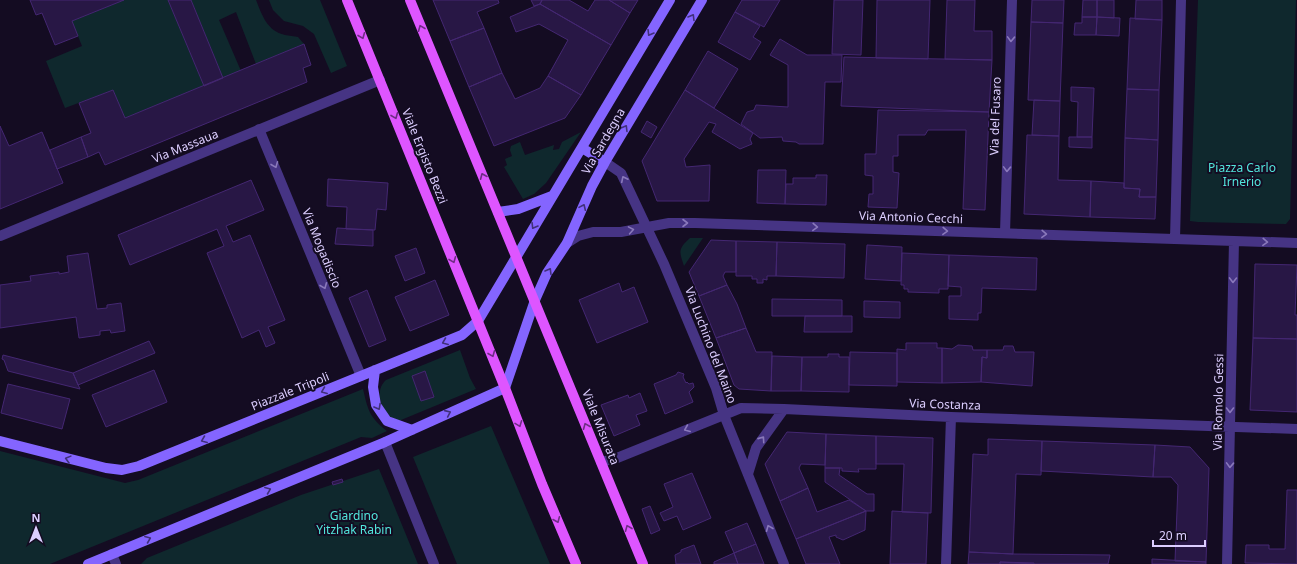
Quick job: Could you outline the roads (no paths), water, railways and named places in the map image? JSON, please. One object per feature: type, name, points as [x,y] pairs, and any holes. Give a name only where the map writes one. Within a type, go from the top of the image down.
[{"type":"main road","name":"Viale Ergisto Bezzi","points":[[347,0],[478,321]]},
{"type":"main road","points":[[88,564],[114,559],[385,442],[505,388],[535,300],[410,0]]},
{"type":"main road","name":"Via Sardegna","points":[[516,256],[670,0]]},
{"type":"main road","name":"Via Sardegna","points":[[535,300],[547,274],[567,243],[592,186],[605,162],[702,0]]},
{"type":"main road","points":[[582,148],[605,162]]},
{"type":"main road","points":[[498,212],[518,209],[552,196]]},
{"type":"main road","name":"Piazzale Tripoli","points":[[0,441],[106,468],[122,470],[139,466],[462,335],[478,321],[516,256]]},
{"type":"main road","name":"Viale Misurata","points":[[535,300],[643,564]]},
{"type":"main road","points":[[478,321],[542,484],[576,564]]},
{"type":"main road","points":[[375,370],[373,387],[376,404],[387,421],[412,430]]},
{"type":"street","name":"Via del Fusaro","points":[[1005,232],[1012,0]]},
{"type":"street","points":[[1181,0],[1175,239],[1297,243]]},
{"type":"street","name":"Via Massaua","points":[[0,236],[380,80]]},
{"type":"street","name":"Via Mogadiscio","points":[[259,129],[361,376]]},
{"type":"street","points":[[605,162],[621,173],[646,227]]},
{"type":"street","name":"Via Antonio Cecchi","points":[[567,243],[578,236],[593,232],[621,232],[669,223],[981,233],[1005,232],[1175,239]]},
{"type":"street","name":"Via Luchino del Maino","points":[[646,227],[664,264],[716,388],[724,415],[784,564]]},
{"type":"street","name":"Via Romolo Gessi","points":[[1227,564],[1234,241]]},
{"type":"street","name":"Via Costanza","points":[[601,462],[617,458],[740,408],[1297,429]]},
{"type":"street","points":[[748,474],[756,448],[784,409]]},
{"type":"street","points":[[946,564],[951,417]]},
{"type":"street","points":[[385,442],[434,564]]},
{"type":"park label","name":"Piazza Carlo Irnerio","points":[[1242,174]]},
{"type":"park label","name":"Giardino Yitzhak Rabin","points":[[354,522]]}]
